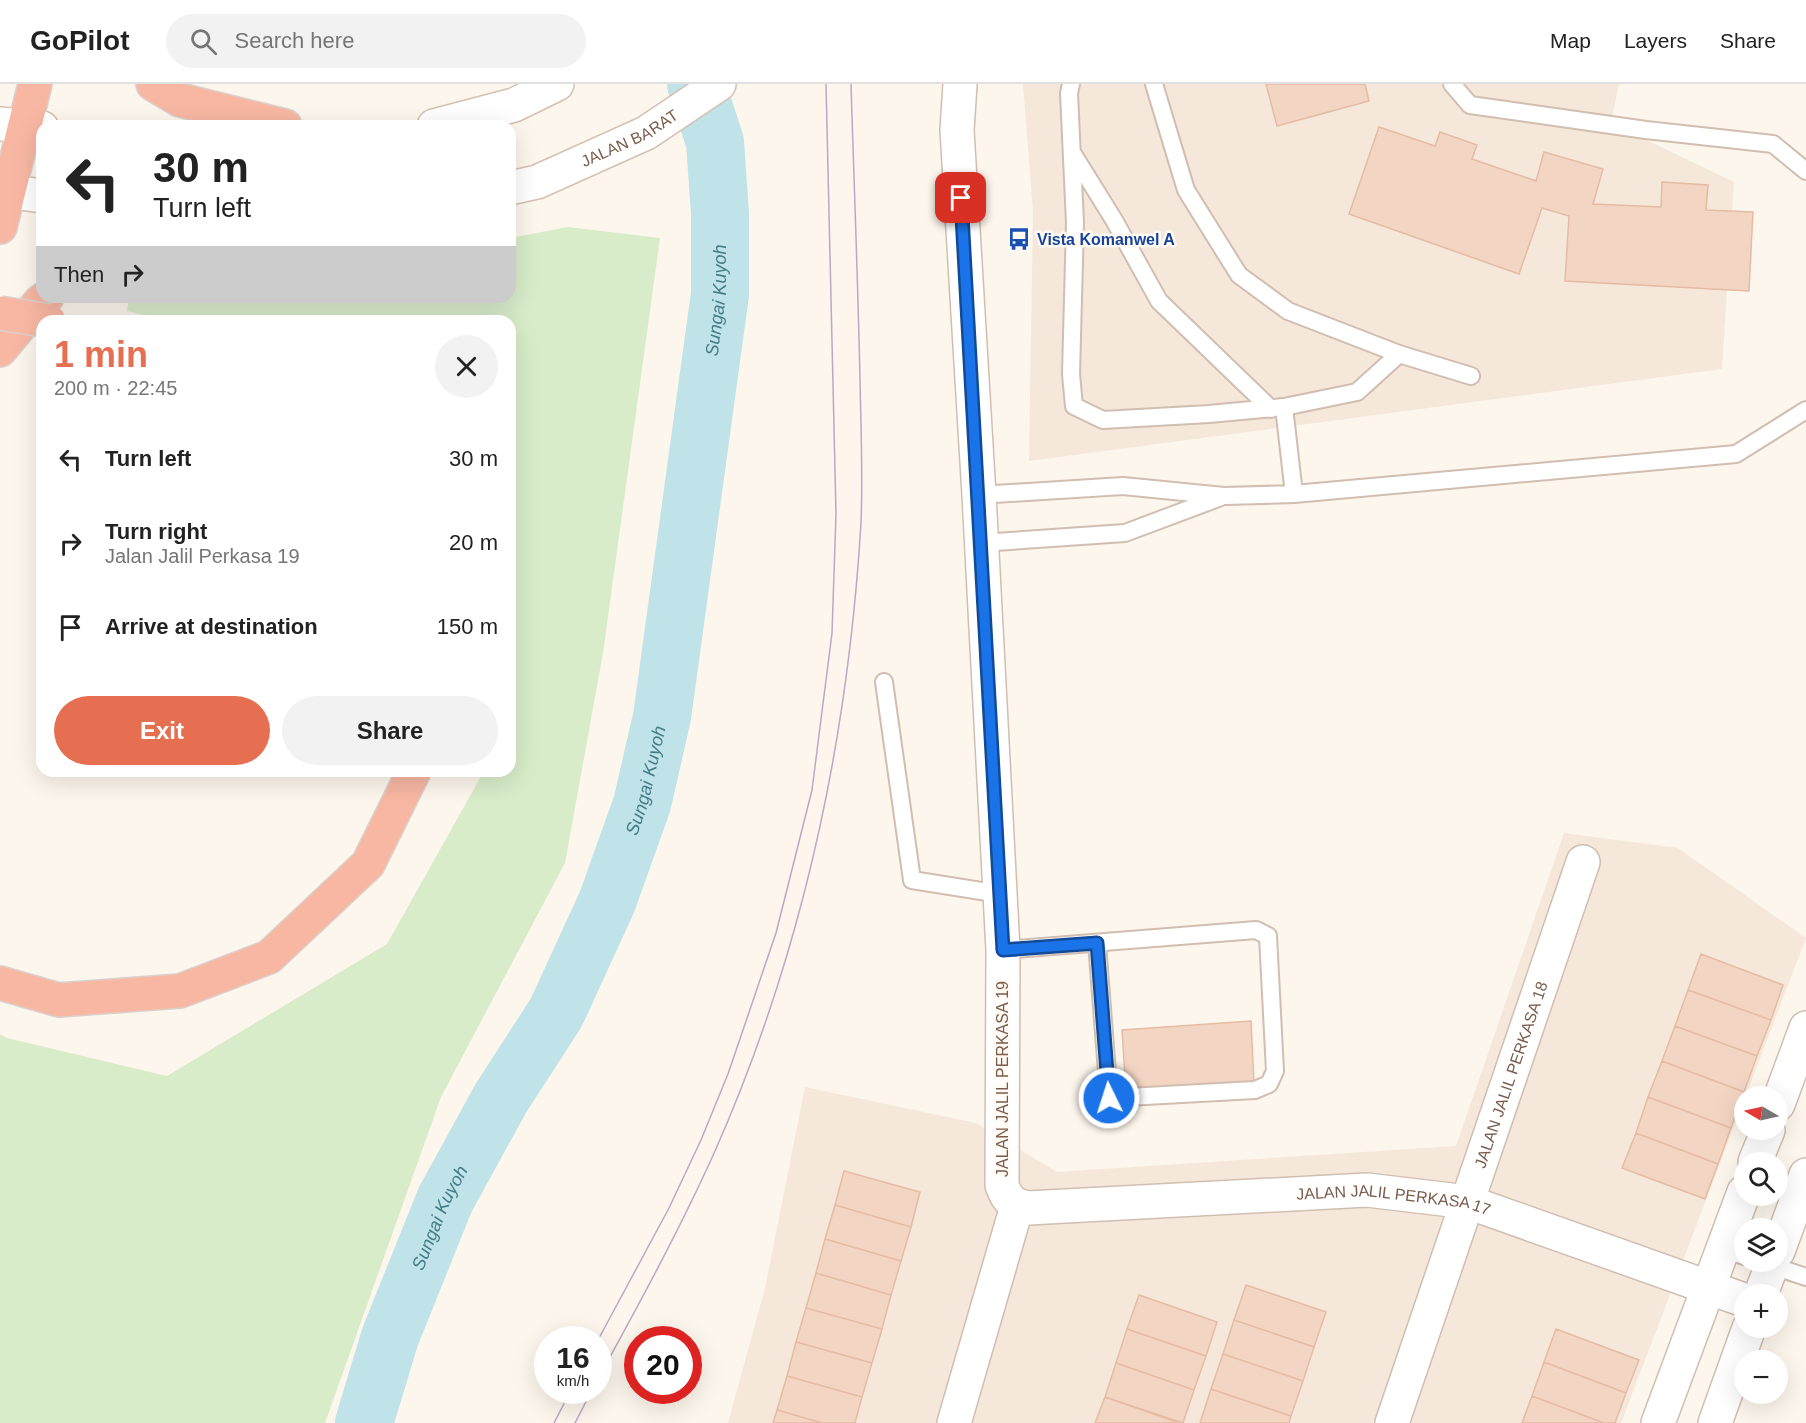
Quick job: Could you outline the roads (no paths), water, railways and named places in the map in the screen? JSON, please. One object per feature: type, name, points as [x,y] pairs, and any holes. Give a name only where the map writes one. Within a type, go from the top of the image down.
[{"type":"highway","points":[[0,227],[4,191],[18,125],[35,84]]},
{"type":"highway","points":[[153,84],[180,100],[261,120]]},
{"type":"highway","points":[[0,350],[39,303]]},
{"type":"highway","points":[[0,313],[36,319]]},
{"type":"highway","points":[[0,983],[59,1000],[180,991],[269,957],[368,864],[411,777]]},
{"type":"street","points":[[457,120],[514,105],[557,84]]},
{"type":"street","name":"JALAN BARAT","points":[[523,185],[646,133],[719,84]]},
{"type":"street","name":"JALAN JALIL PERKASA 19","points":[[960,84],[957,130],[1003,950],[1002,1185],[1005,1195],[1022,1207]]},
{"type":"street","points":[[4,191],[36,195]]},
{"type":"street","name":"JALAN JALIL PERKASA 18","points":[[1392,1423],[1583,862]]},
{"type":"street","points":[[1785,1086],[1806,1028]]},
{"type":"street","points":[[1783,1218],[1806,1175]]},
{"type":"street","name":"JALAN JALIL PERKASA 17","points":[[1022,1207],[1367,1190],[1468,1202],[1734,1295]]},
{"type":"street","points":[[954,1423],[1022,1207]]},
{"type":"street","points":[[1658,1423],[1709,1286],[1739,1272]]},
{"type":"street","points":[[1715,1423],[1745,1338]]},
{"type":"lane","points":[[1071,84],[1069,93],[1075,223],[1071,374],[1074,406],[1103,420],[1277,408],[1357,392],[1399,354]]},
{"type":"lane","points":[[1154,84],[1186,190],[1239,275],[1288,311],[1399,354],[1471,376]]},
{"type":"lane","points":[[1452,84],[1470,105],[1646,130],[1773,144],[1806,171]]},
{"type":"lane","points":[[1072,152],[1114,220],[1159,301],[1277,408],[1294,494]]},
{"type":"lane","points":[[979,495],[1123,486],[1224,496],[1294,494],[1736,454],[1806,410]]},
{"type":"lane","points":[[981,543],[1125,533],[1224,496]]},
{"type":"lane","points":[[884,682],[912,880],[1000,894]]},
{"type":"lane","points":[[1003,950],[1256,930],[1268,936],[1275,1071],[1269,1084],[1255,1090],[1109,1098],[1097,943]]},
{"type":"lane","points":[[1788,1272],[1806,1277]]},
{"type":"waterway","name":"Sungai Kuyoh","points":[[364,1423],[390,1337],[445,1200],[501,1098],[556,1013],[607,902],[642,804],[662,717],[720,294],[720,214],[715,142],[696,84]]},
{"type":"tram line","points":[[606,1326],[669,1208],[701,1140],[728,1074],[776,933],[812,790],[832,633],[836,514],[826,84]]},
{"type":"tram line","points":[[612,1353],[688,1209],[746,1076],[773,999],[796,922],[816,843],[832,764],[855,604],[862,505],[851,84]]},
{"type":"tram line","points":[[554,1423],[564,1404]]},
{"type":"tram line","points":[[575,1423],[585,1404]]},
{"type":"place","name":"Vista Komanwel A","points":[[1019,239]]}]
